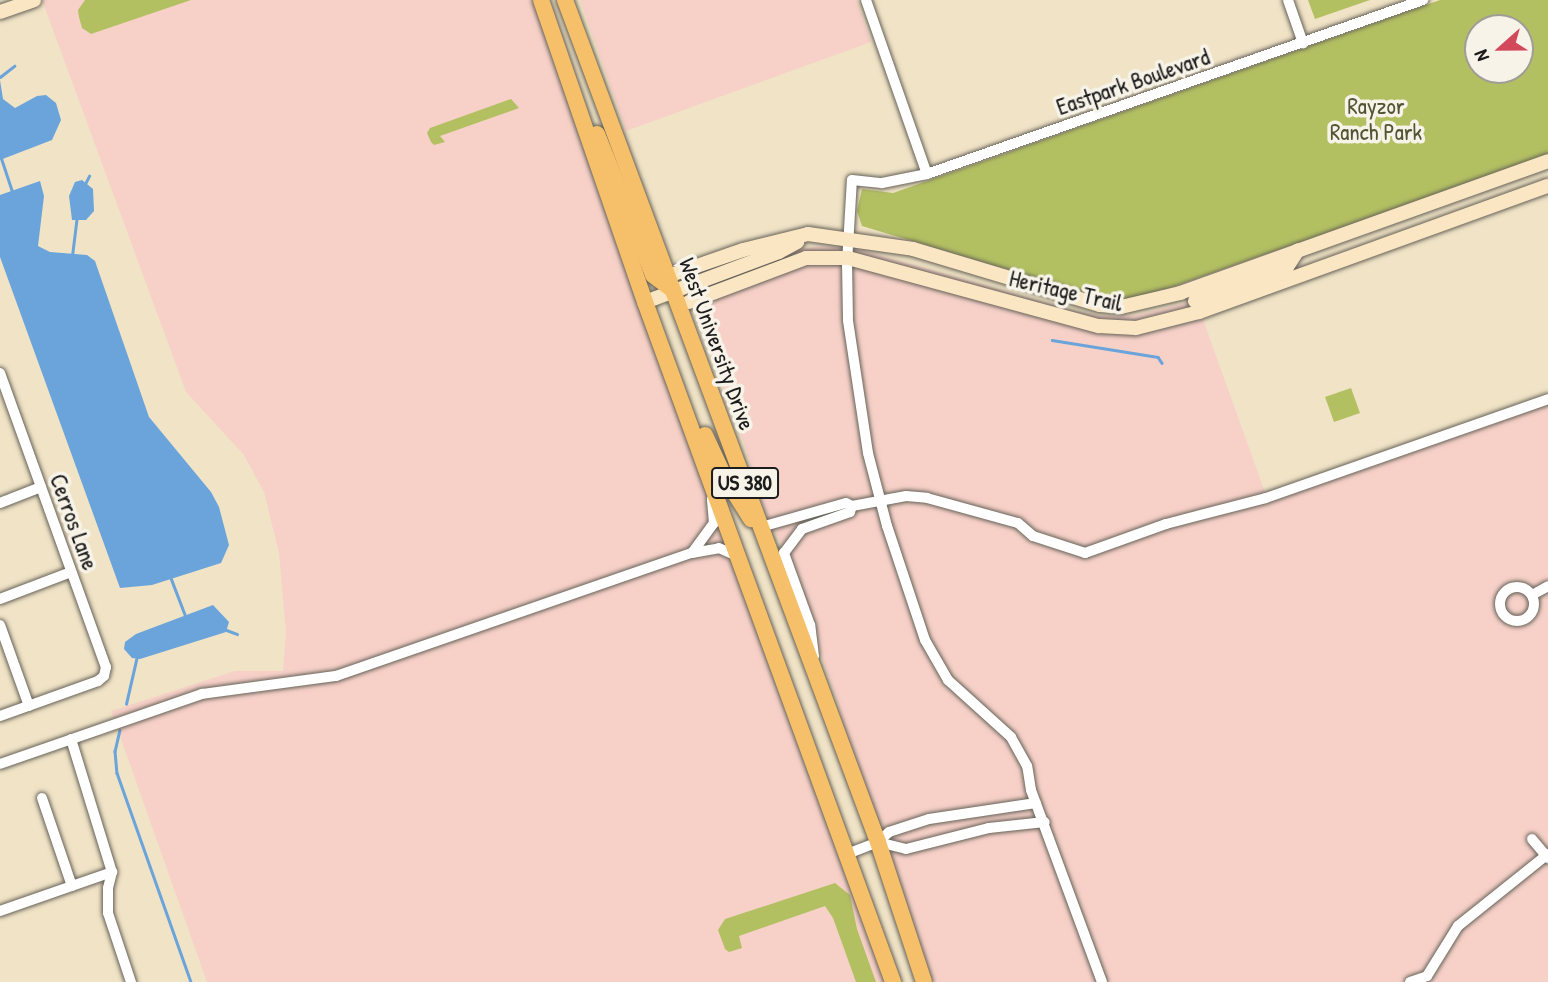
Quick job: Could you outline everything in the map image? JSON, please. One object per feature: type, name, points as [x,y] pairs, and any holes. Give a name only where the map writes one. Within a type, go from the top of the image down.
[{"type":"main road","name":"US 380","points":[[541,0],[645,302],[893,982]]},
{"type":"main road","name":"West University Drive","points":[[565,0],[878,842],[924,982]]},
{"type":"main road","points":[[577,104],[592,125],[606,153],[653,275],[671,283],[689,302],[739,440],[735,457]]},
{"type":"main road","points":[[645,302],[661,319],[718,464],[769,548]]},
{"type":"street","points":[[0,12],[34,0]]},
{"type":"street","points":[[866,0],[927,174]]},
{"type":"street","points":[[1288,0],[1303,43]]},
{"type":"street","name":"Eastpark Boulevard","points":[[849,238],[852,180],[882,183],[927,174],[1423,0]]},
{"type":"street","name":"Heritage Trail","points":[[645,302],[671,283],[779,252],[814,234],[913,249],[1100,305],[1121,307],[1180,293],[1548,161]]},
{"type":"street","name":"Heritage Trail","points":[[689,302],[806,258],[848,258],[1099,326],[1136,328],[1199,312],[1548,186]]},
{"type":"street","points":[[1436,201],[1444,224]]},
{"type":"street","points":[[849,238],[848,320],[868,453],[879,500],[925,640],[948,680],[1011,737],[1027,766],[1036,803],[1102,982]]},
{"type":"street","points":[[1195,301],[1287,267],[1298,250]]},
{"type":"street","name":"Cerros Lane","points":[[0,373],[2,386],[106,667],[104,676],[98,681],[29,706]]},
{"type":"street","points":[[761,527],[846,503],[852,506],[906,496],[928,498],[1018,523],[1033,536],[1084,553],[1166,524],[1266,498],[1548,399]]},
{"type":"street","points":[[692,553],[714,523],[711,481]]},
{"type":"street","points":[[0,503],[41,487]]},
{"type":"street","points":[[817,677],[810,625],[784,553],[802,529],[850,512],[852,506]]},
{"type":"street","points":[[1,761],[202,694],[336,676],[692,553],[719,548],[738,556]]},
{"type":"street","points":[[0,598],[71,572]]},
{"type":"street","points":[[1532,595],[1548,586]]},
{"type":"street","points":[[1515,587],[1525,588],[1532,595],[1534,605],[1531,614],[1509,624],[1496,601],[1506,591],[1515,587]]},
{"type":"street","points":[[0,625],[29,706],[0,716]]},
{"type":"street","points":[[71,739],[112,872],[108,888],[108,913],[131,982]]},
{"type":"street","points":[[42,798],[72,886]]},
{"type":"street","points":[[848,854],[878,842],[889,832],[929,819],[1036,803]]},
{"type":"street","points":[[878,842],[906,849],[989,828],[1045,822]]},
{"type":"street","points":[[1410,982],[1427,976],[1458,926],[1546,853],[1532,839]]},
{"type":"street","points":[[0,911],[112,872]]},
{"type":"shaded area","points":[[42,0],[538,0],[893,982],[207,982],[111,711],[235,671],[283,671],[286,632],[279,553],[264,492],[244,455],[186,392]]},
{"type":"shaded area","points":[[580,0],[857,0],[871,42],[626,131]]},
{"type":"shaded area","points":[[825,246],[858,249],[1071,310],[1103,316],[1136,315],[1196,300],[1267,498],[1548,397],[1548,982],[932,982],[852,756],[837,701],[788,559],[762,504],[743,440],[687,291],[797,249]]},
{"type":"green space","points":[[85,0],[191,0],[91,34],[82,28],[79,17],[78,10]]},
{"type":"green space","points":[[1308,0],[1370,0],[1315,19]]},
{"type":"green space","name":"Rayzor Ranch Park","points":[[1440,0],[1548,0],[1548,155],[1161,291],[1126,299],[1095,296],[862,226],[857,211],[862,189],[893,193]]},
{"type":"green space","points":[[511,99],[519,108],[440,136],[445,142],[434,145],[431,142],[427,133],[430,128]]},
{"type":"green space","points":[[1351,388],[1360,413],[1334,422],[1325,397]]},
{"type":"green space","points":[[835,883],[850,895],[857,929],[876,982],[856,982],[833,918],[825,906],[739,936],[742,948],[729,952],[725,949],[718,930],[725,919]]},
{"type":"water","points":[[0,80],[3,99],[15,108],[37,96],[46,95],[56,103],[61,120],[52,140],[0,160]]},
{"type":"water","points":[[82,180],[93,189],[94,211],[86,220],[72,220],[69,196],[75,182]]},
{"type":"water","points":[[40,181],[44,196],[38,246],[50,252],[87,255],[95,261],[149,417],[211,492],[219,507],[229,545],[221,563],[152,585],[120,588],[0,257],[0,195]]},
{"type":"water","points":[[213,605],[229,622],[226,632],[140,659],[132,658],[124,649],[125,642],[136,634]]},
{"type":"waterway","points":[[0,77],[14,66]]},
{"type":"waterway","points":[[0,154],[13,193]]},
{"type":"waterway","points":[[85,184],[89,176]]},
{"type":"waterway","points":[[72,256],[77,217]]},
{"type":"waterway","points":[[1052,340],[1158,357],[1162,363]]},
{"type":"waterway","points":[[171,578],[186,617]]},
{"type":"waterway","points":[[224,629],[237,634]]},
{"type":"waterway","points":[[126,704],[137,656]]},
{"type":"waterway","points":[[120,730],[115,751],[117,773],[191,982]]}]
